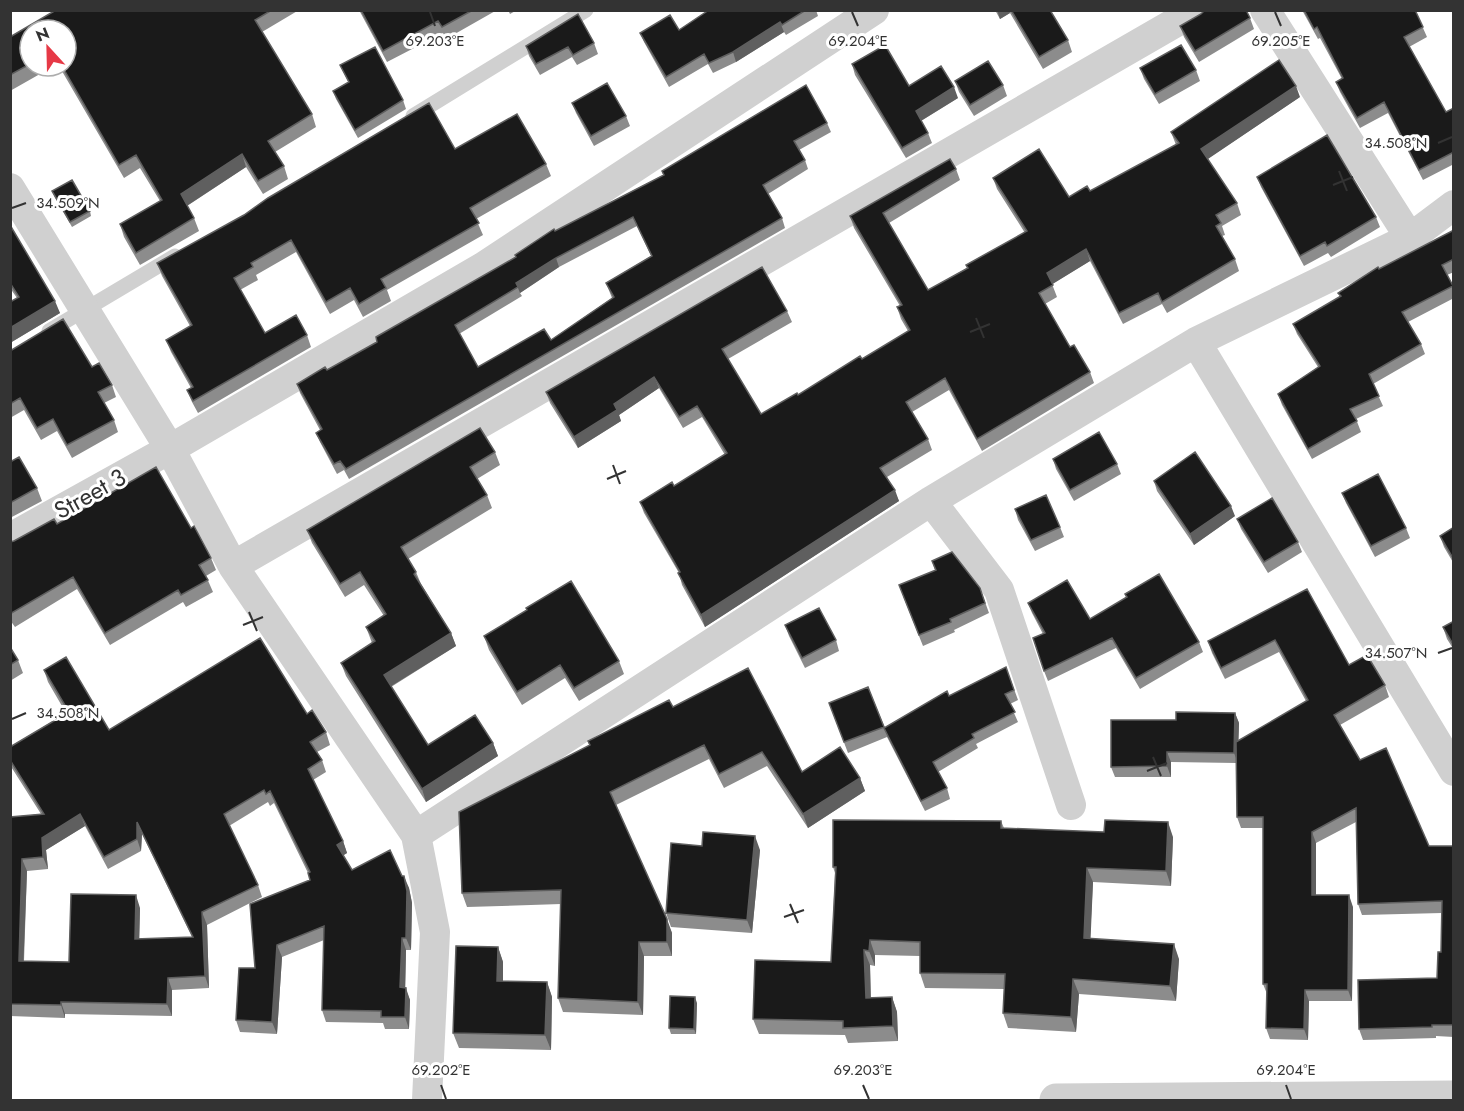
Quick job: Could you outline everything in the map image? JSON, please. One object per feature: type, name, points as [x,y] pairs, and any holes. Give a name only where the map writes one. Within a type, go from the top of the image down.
[{"type":"street","name":"Street 3","points":[[10,538],[170,449],[483,267],[874,10]]},
{"type":"street","points":[[233,566],[1197,10]]},
{"type":"street","points":[[1265,10],[1410,238]]},
{"type":"street","points":[[10,188],[170,449],[233,566],[416,835],[435,933],[427,1101]]},
{"type":"street","points":[[416,835],[931,501],[1196,342],[1410,238],[1454,205]]},
{"type":"street","points":[[1196,342],[1454,771]]},
{"type":"street","points":[[931,501],[999,590],[1071,805]]},
{"type":"street","points":[[1056,1101],[1454,1097]]},
{"type":"lane","points":[[405,121],[586,10]]},
{"type":"lane","points":[[38,338],[184,251]]},
{"type":"building","points":[[56,10],[272,10],[255,20],[312,114],[268,141],[284,166],[258,181],[242,154],[181,194],[194,218],[136,253],[120,224],[162,200],[136,155],[119,165],[69,78],[78,78],[78,18],[42,18]]},
{"type":"building","points":[[361,10],[473,10],[442,27],[438,21],[383,51]]},
{"type":"building","points":[[709,10],[806,10],[782,25],[780,22],[733,52],[709,63],[704,54],[666,77],[640,33],[670,15],[679,30]]},
{"type":"building","points":[[1011,10],[1050,10],[1068,40],[1039,57]]},
{"type":"building","points":[[1205,10],[1246,10],[1250,18],[1195,51],[1180,26]]},
{"type":"building","points":[[1304,10],[1415,10],[1423,27],[1404,37],[1446,112],[1454,108],[1454,152],[1419,170],[1384,102],[1357,118],[1336,82],[1343,78],[1317,27],[1314,29]]},
{"type":"building","points":[[578,14],[594,43],[573,55],[568,47],[536,64],[526,46]]},
{"type":"building","points":[[18,32],[18,71],[10,75],[10,37]]},
{"type":"building","points":[[885,45],[909,86],[941,66],[954,87],[916,111],[928,133],[902,148],[852,64]]},
{"type":"building","points":[[1181,45],[1196,70],[1155,94],[1140,68]]},
{"type":"building","points":[[375,47],[403,100],[355,130],[333,91],[349,82],[340,65]]},
{"type":"building","points":[[1279,60],[1296,86],[1201,149],[1237,203],[1216,215],[1221,223],[1216,226],[1235,259],[1162,302],[1158,293],[1119,313],[1086,249],[1047,273],[1053,285],[1039,293],[1070,347],[1074,345],[1090,372],[977,439],[945,378],[906,402],[928,439],[880,468],[895,490],[701,615],[678,573],[680,572],[640,502],[672,482],[674,486],[727,453],[697,406],[679,417],[654,377],[614,404],[617,410],[574,437],[546,392],[762,267],[787,311],[722,349],[761,414],[797,393],[798,395],[860,356],[862,359],[910,330],[897,307],[902,305],[850,216],[950,159],[956,169],[883,213],[928,290],[968,268],[966,265],[1027,231],[993,178],[1039,149],[1069,197],[1087,186],[1090,191],[1179,143],[1171,132]]},
{"type":"building","points":[[988,61],[1003,85],[970,105],[955,81]]},
{"type":"building","points":[[607,83],[626,116],[591,136],[572,103]]},
{"type":"building","points":[[806,85],[827,123],[794,141],[805,160],[763,185],[782,218],[346,469],[340,461],[334,464],[316,433],[322,429],[297,384],[325,367],[327,370],[377,342],[376,337],[516,257],[515,255],[554,229],[555,231],[664,175],[662,171]],"holes":[[[633,217],[652,256],[606,283],[614,297],[551,340],[544,329],[478,367],[455,325],[518,287],[516,283],[556,258]]]},
{"type":"building","points":[[429,103],[455,149],[517,114],[546,164],[470,208],[479,223],[381,279],[386,288],[359,304],[350,288],[326,302],[291,240],[251,263],[253,267],[234,278],[265,333],[296,315],[307,335],[193,401],[187,390],[193,387],[166,340],[192,325],[157,263],[244,215],[268,198]]},
{"type":"building","points":[[1327,135],[1376,217],[1327,246],[1325,242],[1300,256],[1257,177]]},
{"type":"building","points":[[72,180],[90,211],[70,222],[52,191]]},
{"type":"building","points":[[10,225],[55,301],[10,328],[10,302],[19,297],[10,283]]},
{"type":"building","points":[[1454,230],[1454,259],[1442,265],[1453,286],[1402,312],[1421,344],[1369,374],[1379,396],[1350,409],[1357,421],[1308,449],[1278,394],[1320,366],[1293,324],[1341,296],[1338,293],[1378,267],[1379,269]]},
{"type":"building","points":[[63,319],[92,367],[99,363],[112,385],[98,392],[114,420],[67,445],[53,419],[37,428],[20,398],[10,404],[10,351]]},
{"type":"building","points":[[480,428],[495,452],[470,467],[487,495],[401,547],[416,572],[414,574],[451,633],[384,675],[428,745],[475,715],[493,743],[422,789],[341,663],[375,641],[366,627],[386,614],[360,572],[340,584],[307,530]]},
{"type":"building","points":[[1099,432],[1117,464],[1070,490],[1053,459]]},
{"type":"building","points":[[1195,452],[1231,506],[1190,534],[1154,481]]},
{"type":"building","points":[[19,457],[37,488],[10,503],[10,462]]},
{"type":"building","points":[[156,467],[191,528],[194,526],[211,558],[199,565],[208,580],[181,595],[178,590],[105,633],[73,577],[10,614],[10,542],[54,519],[57,524]]},
{"type":"building","points":[[1378,474],[1406,528],[1371,546],[1342,493]]},
{"type":"building","points":[[1046,495],[1060,527],[1031,540],[1015,509]]},
{"type":"building","points":[[1272,498],[1298,542],[1264,562],[1237,519]]},
{"type":"building","points":[[1454,527],[1454,560],[1440,536]]},
{"type":"building","points":[[952,552],[980,588],[985,603],[950,619],[951,622],[919,635],[899,585],[936,570],[932,561]]},
{"type":"building","points":[[1159,574],[1199,642],[1136,678],[1112,638],[1044,671],[1033,638],[1045,633],[1028,603],[1067,580],[1090,619],[1127,597],[1125,594]]},
{"type":"building","points":[[571,581],[619,661],[574,688],[560,665],[517,692],[484,636]]},
{"type":"building","points":[[1307,589],[1349,665],[1367,655],[1385,685],[1334,715],[1360,760],[1386,748],[1429,846],[1454,846],[1454,1025],[1359,1029],[1358,980],[1437,978],[1438,952],[1441,952],[1442,901],[1358,904],[1356,808],[1312,832],[1312,895],[1349,895],[1348,990],[1305,990],[1304,1029],[1266,1028],[1267,984],[1263,984],[1263,817],[1237,817],[1236,742],[1308,700],[1275,640],[1221,668],[1208,641]]},
{"type":"building","points":[[819,608],[836,640],[802,658],[785,625]]},
{"type":"building","points":[[1454,621],[1454,646],[1443,627]]},
{"type":"building","points":[[260,638],[307,714],[312,710],[326,732],[310,742],[322,760],[308,769],[343,841],[337,845],[352,870],[390,850],[404,876],[407,891],[406,938],[402,938],[400,987],[406,988],[405,1017],[381,1017],[381,1011],[322,1010],[324,926],[277,945],[272,1022],[236,1020],[239,968],[255,968],[250,904],[310,880],[308,873],[310,872],[270,791],[266,794],[264,790],[224,814],[258,885],[202,912],[205,976],[168,978],[167,1004],[61,1002],[61,1005],[10,1004],[10,817],[44,814],[10,760],[10,747],[69,712],[44,670],[66,657],[109,730]],"holes":[[[80,814],[104,857],[137,839],[137,822],[193,937],[135,939],[136,895],[71,894],[69,962],[19,961],[22,859],[43,857],[42,838]]]},
{"type":"building","points":[[10,647],[18,660],[10,665]]},
{"type":"building","points":[[1006,667],[1014,690],[1005,694],[1015,712],[972,734],[974,738],[933,762],[947,788],[921,801],[884,728],[947,691],[949,696]]},
{"type":"building","points":[[748,668],[802,772],[840,747],[860,778],[803,814],[762,752],[719,774],[704,745],[610,792],[667,919],[667,942],[639,942],[638,1002],[558,998],[561,890],[462,893],[459,812],[590,745],[588,741],[669,700],[673,707]]},
{"type":"building","points":[[868,687],[884,727],[844,742],[829,703]]},
{"type":"building","points":[[1176,712],[1235,713],[1234,753],[1167,752],[1167,766],[1111,767],[1111,720],[1176,720]]},
{"type":"building","points":[[833,820],[1001,821],[1001,828],[1104,832],[1105,820],[1168,822],[1166,871],[1087,868],[1084,938],[1174,944],[1170,986],[1073,979],[1071,1017],[1003,1013],[1005,974],[920,973],[920,942],[870,940],[869,951],[864,950],[866,998],[892,997],[893,1026],[843,1028],[843,1021],[753,1019],[755,960],[831,962],[836,867],[833,867]]},
{"type":"building","points":[[703,832],[755,836],[747,920],[666,913],[671,843],[702,846]]},
{"type":"building","points":[[456,946],[498,947],[497,981],[547,982],[545,1035],[453,1033]]},
{"type":"building","points":[[670,996],[695,997],[694,1029],[669,1028]]}]
